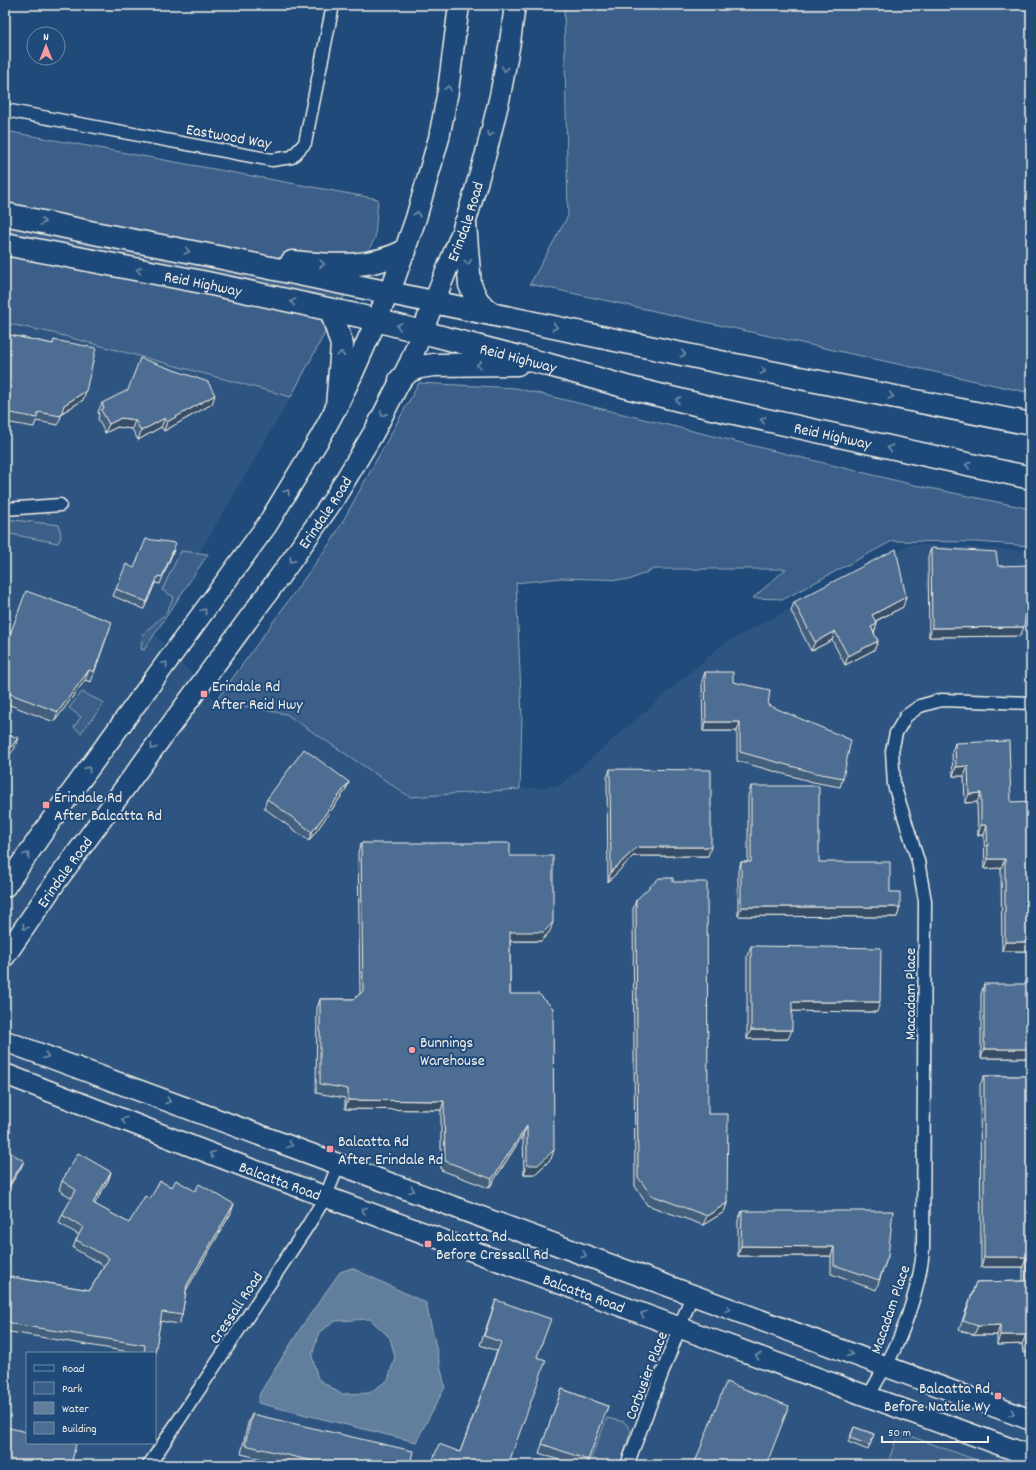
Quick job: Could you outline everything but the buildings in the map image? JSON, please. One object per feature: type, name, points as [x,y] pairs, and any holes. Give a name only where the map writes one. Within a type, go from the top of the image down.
[{"type":"highway","name":"Reid Highway","points":[[5,214],[725,363],[1031,424]]},
{"type":"highway","points":[[465,224],[470,285],[477,300],[493,314]]},
{"type":"highway","name":"Reid Highway","points":[[5,244],[207,283],[377,320],[546,364],[630,388],[716,409],[1031,478]]},
{"type":"highway","points":[[213,256],[348,266],[390,259],[405,251]]},
{"type":"highway","points":[[331,310],[342,345],[337,406]]},
{"type":"highway","points":[[400,380],[408,371],[434,365],[546,364]]},
{"type":"main road","points":[[5,887],[61,806],[267,525],[321,436],[337,406],[388,294],[416,218],[439,138],[448,91],[459,5]]},
{"type":"main road","name":"Erindale Road","points":[[5,956],[55,883],[334,499],[374,432],[410,362],[465,224],[486,153],[500,96],[515,5]]},
{"type":"main road","points":[[7,1040],[1031,1420]]},
{"type":"main road","name":"Balcatta Road","points":[[5,1074],[248,1168],[1031,1456]]},
{"type":"street","name":"Eastwood Way","points":[[5,110],[272,160],[292,157],[305,143],[333,5]]},
{"type":"street","points":[[5,508],[60,505]]},
{"type":"street","name":"Macadam Place","points":[[868,1397],[895,1349],[912,1302],[923,1257],[925,901],[918,861],[894,785],[892,751],[896,733],[906,716],[920,706],[941,700],[1031,703]]},
{"type":"street","name":"Cressall Road","points":[[149,1465],[308,1227],[326,1196],[339,1163]]},
{"type":"street","name":"Corbusier Place","points":[[627,1465],[692,1295]]},
{"type":"shaded area","points":[[5,323],[53,333],[291,397],[153,632],[216,701],[286,714],[410,797],[559,786],[723,644],[892,556],[910,544],[1031,551],[1031,1465],[990,1465],[899,1432],[887,1465],[5,1465]]},
{"type":"green space","points":[[564,5],[1031,5],[1031,393],[530,284],[568,216]]},
{"type":"green space","points":[[5,131],[378,199],[375,238],[291,397],[53,333],[5,323]]},
{"type":"green space","points":[[419,383],[516,388],[910,484],[1031,509],[1031,546],[976,542],[892,541],[784,599],[753,598],[786,569],[654,569],[629,580],[561,578],[516,583],[522,716],[520,789],[410,797],[286,714],[216,701],[333,539]]},
{"type":"green space","points":[[5,519],[59,525],[61,537],[58,543],[5,533]]},
{"type":"green space","points":[[181,551],[208,554],[144,650],[141,649],[143,634],[165,614],[174,597],[162,590]]},
{"type":"green space","points":[[82,692],[104,703],[81,733],[74,727],[81,717],[69,708]]},
{"type":"green space","points":[[607,1418],[624,1422],[631,1430],[620,1465],[588,1465]]},
{"type":"green space","points":[[899,1432],[990,1465],[887,1465]]},
{"type":"water","points":[[352,1268],[426,1303],[445,1387],[416,1442],[258,1403],[260,1393],[302,1326],[340,1272]],"holes":[[[370,1319],[390,1338],[395,1357],[388,1380],[369,1393],[341,1394],[318,1379],[312,1356],[319,1332],[336,1321]]]},
{"type":"place","name":"Erindale Rd After Reid Hwy","points":[[204,694]]},
{"type":"place","name":"Erindale Rd After Balcatta Rd","points":[[46,805]]},
{"type":"place","name":"Bunnings Warehouse","points":[[412,1050]]},
{"type":"place","name":"Balcatta Rd After Erindale Rd","points":[[330,1149]]},
{"type":"place","name":"Balcatta Rd Before Cressall Rd","points":[[428,1244]]},
{"type":"place","name":"Balcatta Rd Before Natalie Wy","points":[[998,1396]]}]
